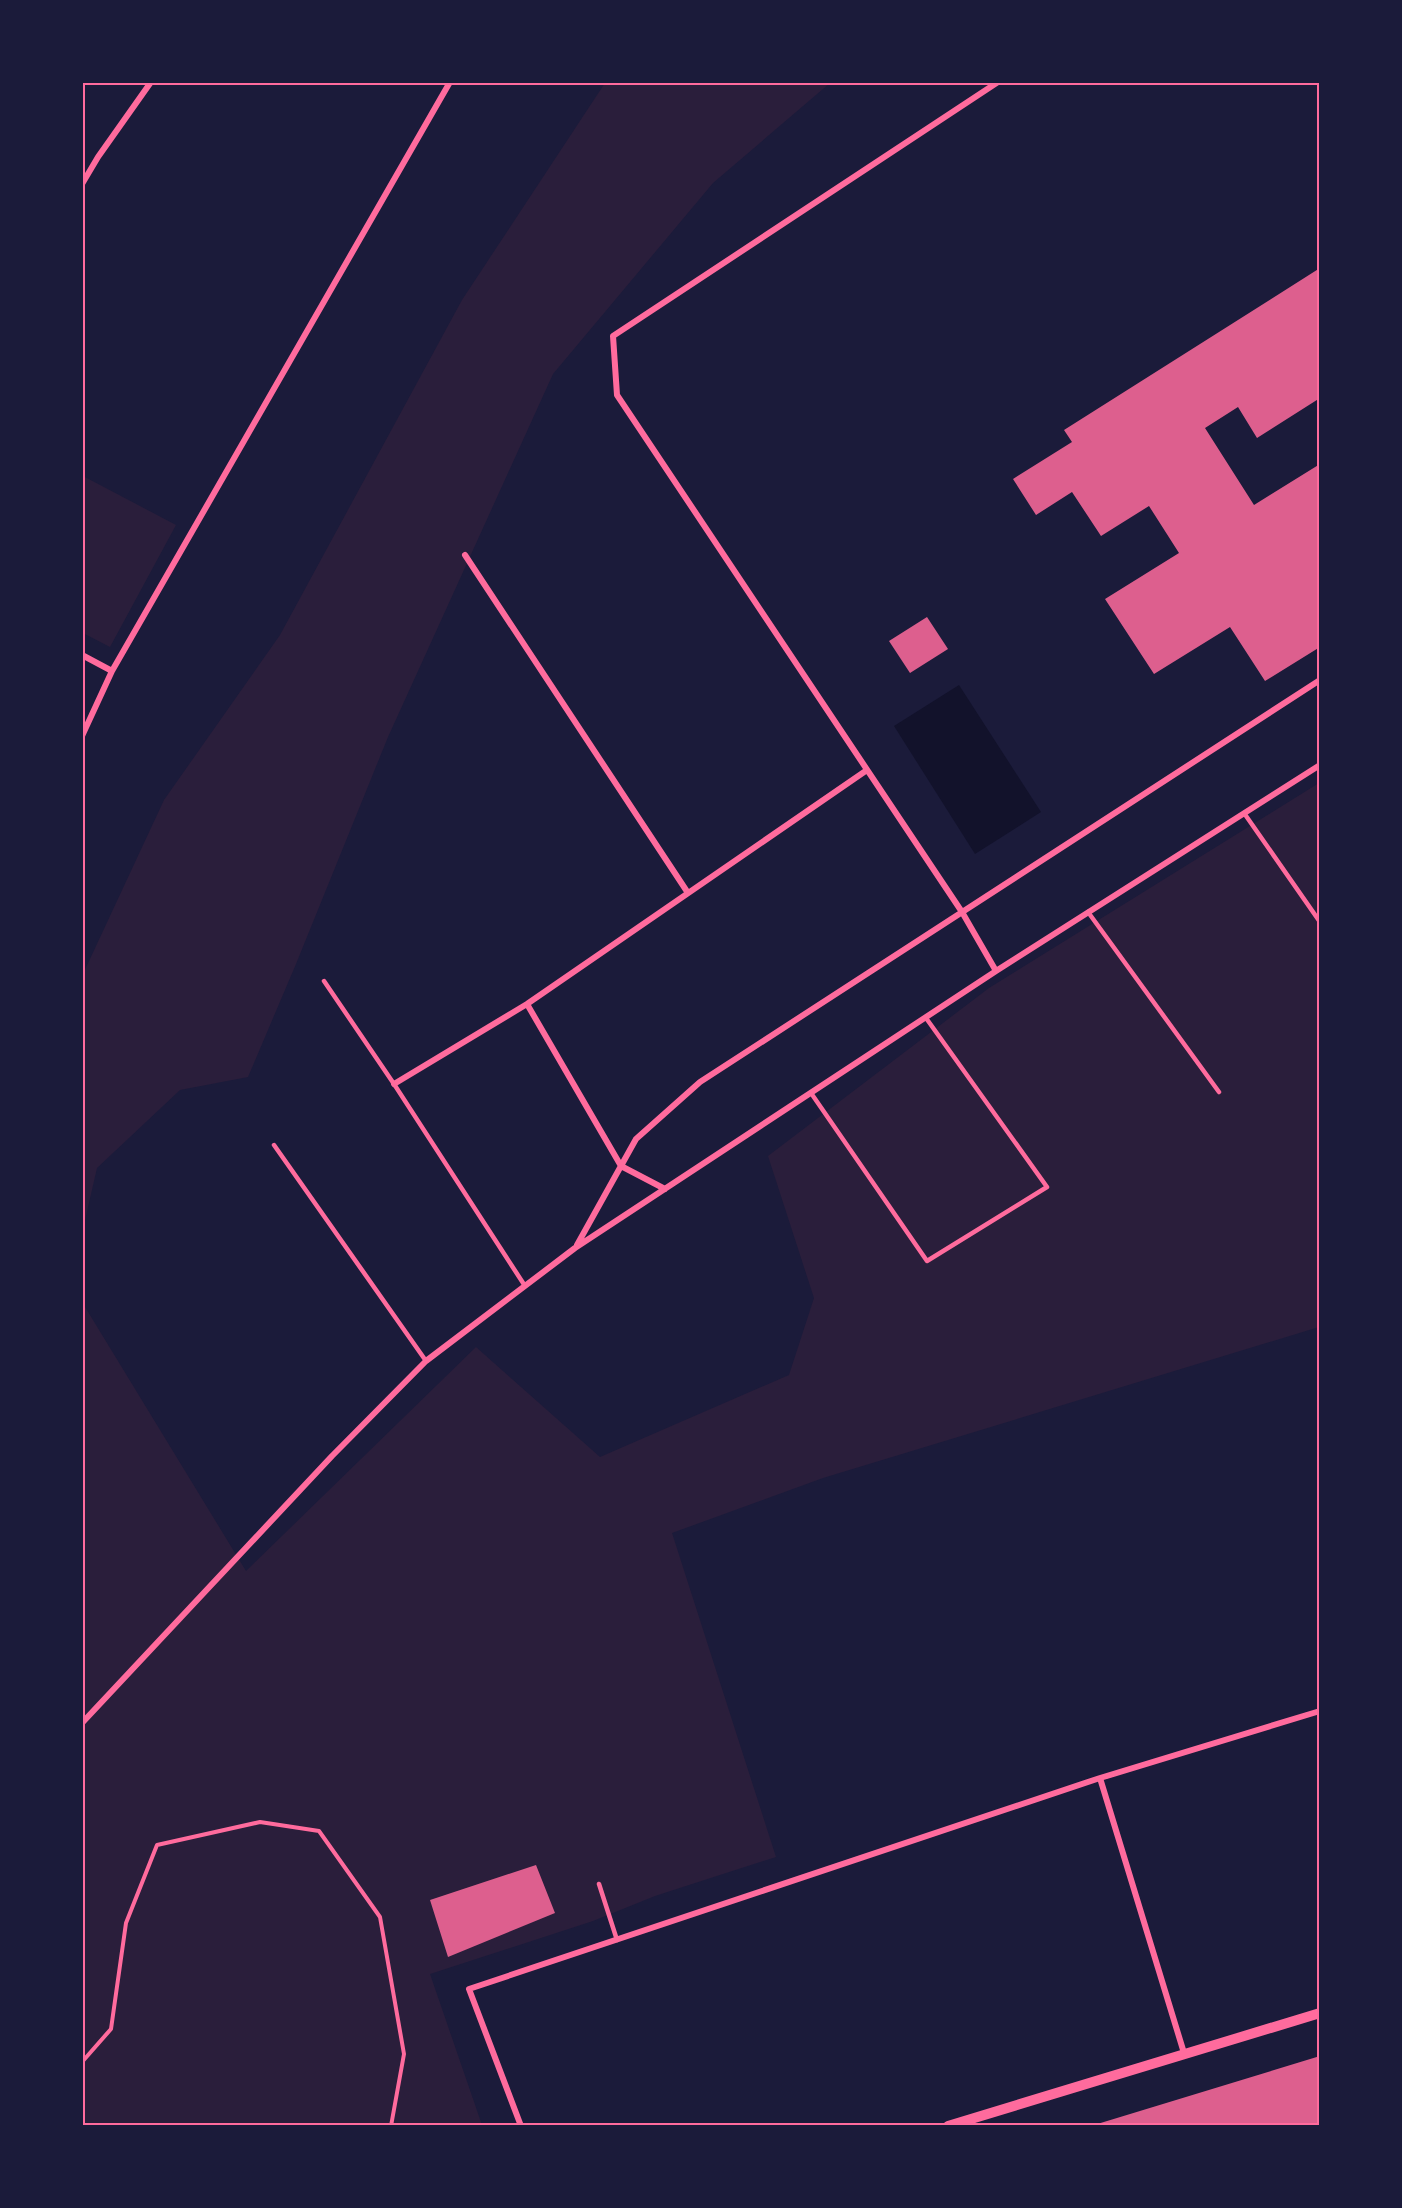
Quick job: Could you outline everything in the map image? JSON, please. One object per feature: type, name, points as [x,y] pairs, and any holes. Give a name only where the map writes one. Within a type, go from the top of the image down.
[{"type":"street","points":[[82,184],[98,157],[151,82]]},
{"type":"street","points":[[82,736],[112,670],[450,82]]},
{"type":"street","points":[[996,971],[962,912],[617,395],[613,336],[998,82]]},
{"type":"street","points":[[465,555],[688,893]]},
{"type":"street","points":[[82,655],[112,670]]},
{"type":"street","points":[[575,1248],[636,1139],[700,1082],[1320,680]]},
{"type":"street","points":[[82,1723],[332,1456],[426,1361],[575,1248],[996,971],[1320,765]]},
{"type":"street","points":[[394,1084],[527,1004],[867,770]]},
{"type":"street","points":[[527,1004],[621,1166],[665,1189]]},
{"type":"street","points":[[521,2126],[469,1989],[1100,1778],[1319,1713]]},
{"type":"street","points":[[1100,1778],[1184,2053]]},
{"type":"street","points":[[948,2126],[1320,2013]]},
{"type":"lane","points":[[1244,813],[1320,922]]},
{"type":"lane","points":[[1088,912],[1219,1092]]},
{"type":"lane","points":[[324,981],[525,1286]]},
{"type":"lane","points":[[811,1093],[927,1261],[1047,1187],[926,1018]]},
{"type":"lane","points":[[274,1145],[426,1361]]},
{"type":"lane","points":[[599,1884],[617,1940]]},
{"type":"path","points":[[82,2062],[111,2029],[126,1923],[156,1845],[260,1822],[319,1831],[381,1917],[404,2054],[391,2126]]},
{"type":"shaded area","points":[[605,83],[830,83],[713,183],[553,374],[388,737],[248,1077],[180,1090],[97,1168],[83,1229],[83,974],[164,800],[280,635],[462,300]]},
{"type":"shaded area","points":[[83,476],[176,525],[110,647],[83,633]]},
{"type":"shaded area","points":[[959,685],[1041,812],[975,854],[894,726]]},
{"type":"shaded area","points":[[1319,783],[1319,1327],[823,1478],[672,1533],[776,1857],[655,1896],[593,1921],[430,1974],[482,2125],[83,2125],[82,1302],[246,1571],[476,1347],[600,1457],[789,1375],[814,1298],[768,1156],[989,988]]},
{"type":"building","points":[[1320,268],[1320,398],[1257,438],[1238,407],[1205,428],[1254,505],[1320,464],[1320,647],[1265,681],[1230,627],[1154,674],[1105,599],[1179,553],[1149,506],[1101,536],[1072,492],[1036,515],[1013,479],[1072,442],[1064,430]]},
{"type":"building","points":[[927,617],[948,649],[910,673],[889,641]]},
{"type":"building","points":[[536,1865],[555,1913],[448,1957],[430,1900]]},
{"type":"building","points":[[1320,2056],[1320,2126],[1094,2126],[1094,2125]]}]
